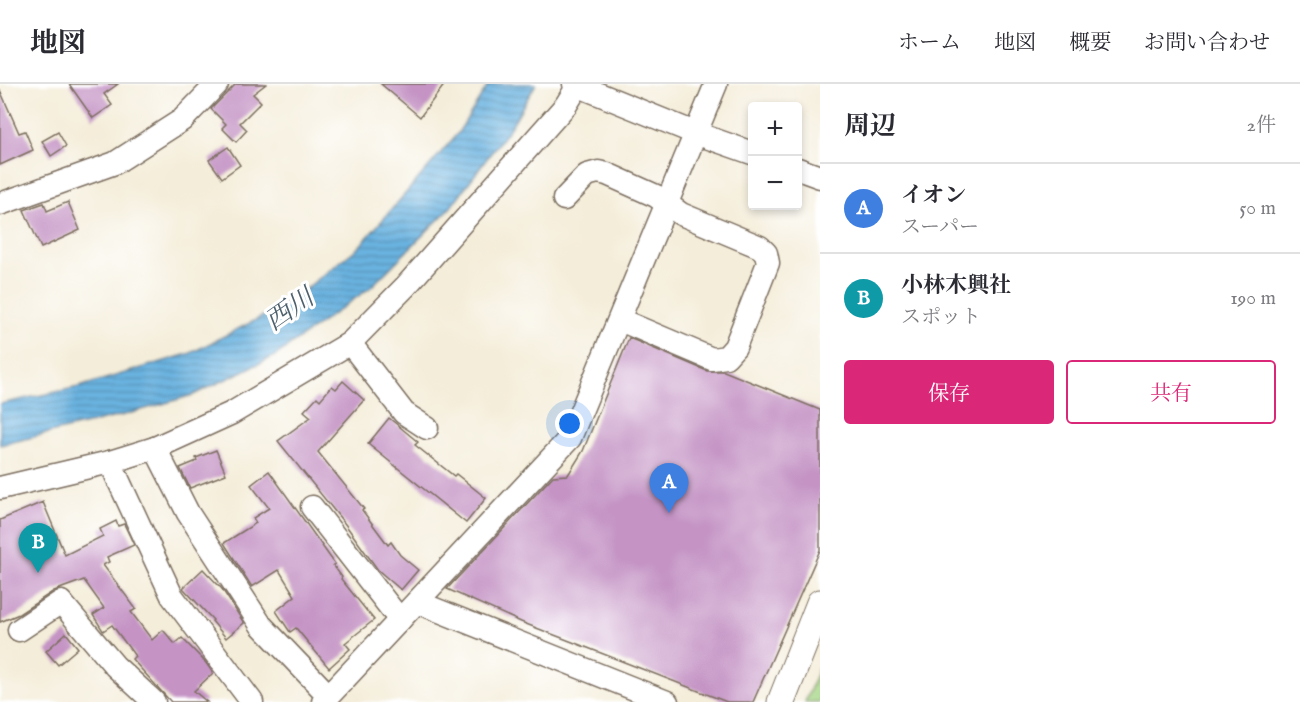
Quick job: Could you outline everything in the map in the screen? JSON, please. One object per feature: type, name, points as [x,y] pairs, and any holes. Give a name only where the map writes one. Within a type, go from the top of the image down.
[{"type":"street","points":[[0,204],[115,163],[182,120],[217,84]]},
{"type":"street","points":[[155,448],[188,513],[261,625],[326,699],[570,438],[716,84]]},
{"type":"street","points":[[0,488],[110,462],[155,448],[232,412],[350,343],[406,286],[566,105],[576,85],[695,133],[748,151]]},
{"type":"street","points":[[802,170],[820,177]]},
{"type":"street","points":[[564,199],[587,175],[598,172],[656,196],[681,214],[760,247],[766,253],[768,264],[735,347],[726,357],[712,358],[620,320]]},
{"type":"street","points":[[350,343],[404,413],[427,428]]},
{"type":"street","points":[[110,462],[172,596],[252,702]]},
{"type":"street","points":[[312,507],[400,620]]},
{"type":"street","points":[[19,630],[61,602],[115,666],[154,702]]},
{"type":"street","points":[[417,602],[667,702]]},
{"type":"street","points":[[781,702],[820,603]]},
{"type":"green space","points":[[820,665],[820,702],[805,702]]},
{"type":"water","name":"西川","points":[[489,84],[536,84],[511,126],[450,208],[371,287],[275,356],[193,395],[128,414],[0,445],[0,404],[79,387],[191,353],[285,305],[359,247],[458,133]]},
{"type":"building","points":[[69,84],[118,84],[104,94],[112,105],[93,118]]},
{"type":"building","points":[[236,84],[266,84],[253,94],[261,102],[240,123],[247,130],[236,142],[222,128],[226,124],[211,109]]},
{"type":"building","points":[[381,84],[445,84],[420,117]]},
{"type":"building","points":[[0,90],[19,133],[25,131],[33,150],[0,165]]},
{"type":"building","points":[[58,132],[66,146],[51,156],[42,141]]},
{"type":"building","points":[[228,147],[240,165],[222,178],[209,160]]},
{"type":"building","points":[[68,202],[80,230],[41,248],[24,210],[44,203],[47,211]]},
{"type":"building","points":[[629,338],[707,371],[724,371],[820,410],[820,550],[753,702],[727,702],[521,622],[447,589],[553,476],[568,475],[583,451]]},
{"type":"building","points":[[343,381],[364,400],[318,452],[364,509],[362,510],[388,545],[391,542],[400,555],[418,570],[401,590],[378,570],[345,524],[278,441],[311,417],[304,411],[317,397],[320,400],[332,386],[336,389]]},
{"type":"building","points":[[389,418],[418,442],[415,445],[486,498],[466,523],[368,444]]},
{"type":"building","points":[[216,450],[226,474],[190,488],[180,468]]},
{"type":"building","points":[[269,471],[335,564],[333,565],[342,577],[341,579],[374,620],[345,643],[350,649],[329,668],[296,628],[290,632],[276,611],[295,596],[279,570],[252,587],[224,543],[256,523],[253,518],[269,508],[251,485]]},
{"type":"building","points":[[43,502],[65,555],[103,536],[100,529],[116,521],[118,526],[124,524],[134,545],[107,557],[109,562],[103,565],[136,609],[131,612],[152,640],[163,630],[175,644],[182,638],[206,663],[213,673],[194,691],[207,702],[171,702],[132,659],[135,656],[112,625],[103,631],[93,615],[104,608],[84,580],[54,591],[19,614],[0,622],[0,520]]},
{"type":"building","points":[[203,569],[222,589],[244,623],[226,638],[213,620],[183,588]]},
{"type":"building","points":[[66,633],[78,648],[58,665],[46,651]]},
{"type":"place","name":"イオン","points":[[669,513]]},
{"type":"place","name":"小林木興社","points":[[38,573]]}]
